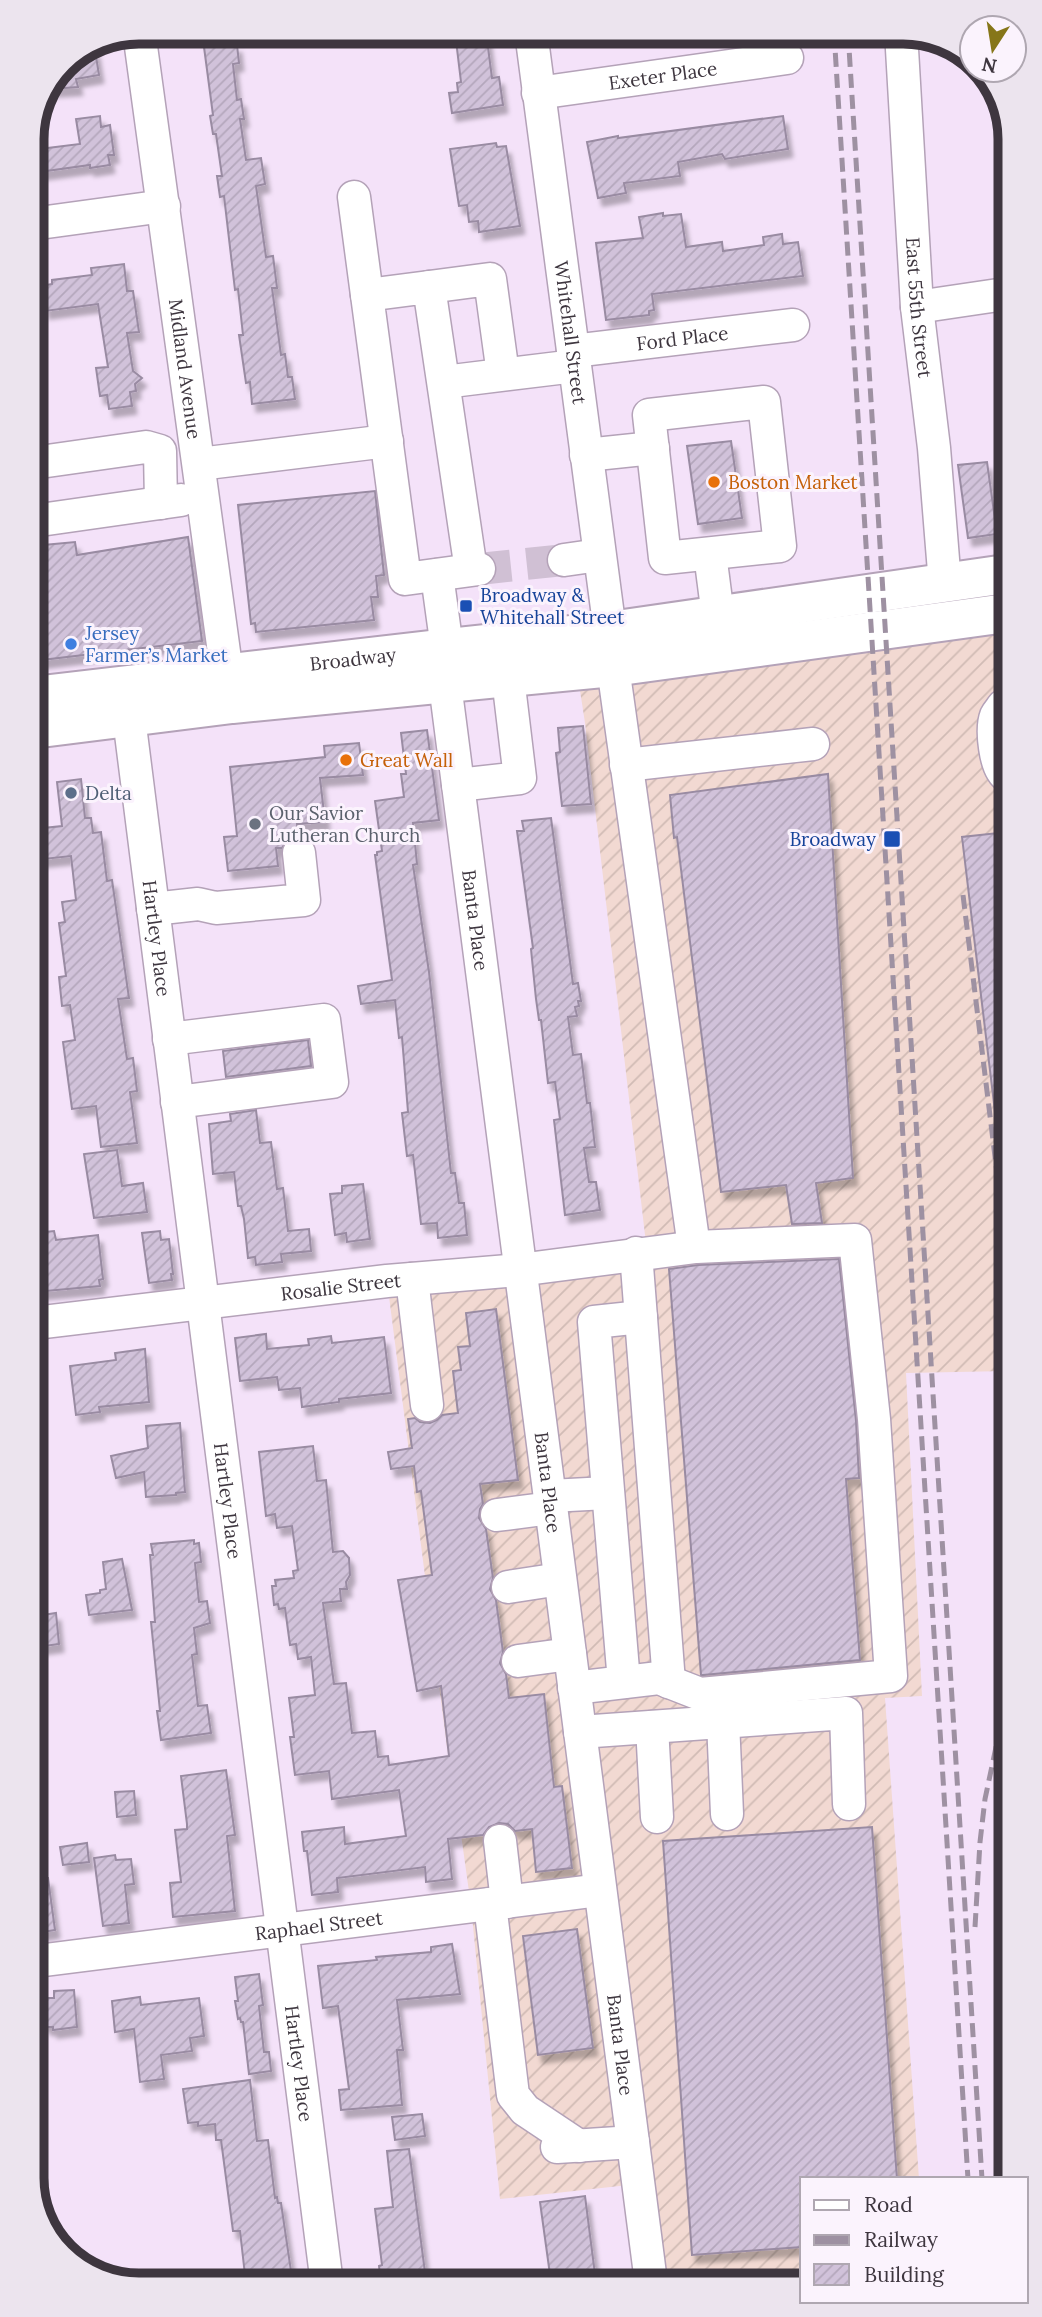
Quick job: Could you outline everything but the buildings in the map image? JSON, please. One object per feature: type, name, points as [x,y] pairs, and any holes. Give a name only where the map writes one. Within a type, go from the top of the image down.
[{"type":"main road","name":"Broadway","points":[[447,666],[508,678],[718,616],[998,575]]},
{"type":"main road","name":"Broadway","points":[[44,696],[230,689],[611,649],[998,614]]},
{"type":"main road","name":"Broadway","points":[[44,728],[129,718],[230,689]]},
{"type":"street","name":"Midland Avenue","points":[[141,44],[230,689]]},
{"type":"street","name":"Whitehall Street","points":[[532,44],[626,765],[694,1247]]},
{"type":"street","name":"East 55th Street","points":[[911,44],[917,307],[934,448],[945,584]]},
{"type":"street","name":"Exeter Place","points":[[538,93],[787,58]]},
{"type":"street","points":[[354,197],[405,579],[437,575],[473,564]]},
{"type":"street","points":[[44,222],[164,206]]},
{"type":"street","points":[[367,295],[490,279],[503,374]]},
{"type":"street","points":[[429,287],[473,564]]},
{"type":"street","points":[[917,307],[998,295]]},
{"type":"street","name":"Ford Place","points":[[444,382],[503,374],[574,358],[793,326]]},
{"type":"street","points":[[764,402],[780,546],[710,554],[665,558],[649,415],[764,402]]},
{"type":"street","points":[[199,464],[387,441]]},
{"type":"street","points":[[44,461],[146,447],[160,451],[161,503]]},
{"type":"street","points":[[586,454],[653,447]]},
{"type":"street","points":[[44,516],[203,497]]},
{"type":"street","points":[[710,554],[718,616]]},
{"type":"street","points":[[564,560],[599,555]]},
{"type":"street","points":[[403,562],[473,564]]},
{"type":"street","name":"Banta Place","points":[[437,575],[458,785],[649,2273]]},
{"type":"street","points":[[458,785],[520,778],[508,678]]},
{"type":"street","points":[[998,714],[995,718],[994,738],[998,760]]},
{"type":"street","name":"Hartley Place","points":[[129,718],[326,2273]]},
{"type":"street","points":[[626,765],[813,744]]},
{"type":"street","points":[[153,909],[198,904],[216,908],[304,900],[299,853]]},
{"type":"street","points":[[169,1039],[324,1020],[332,1082],[177,1101]]},
{"type":"street","name":"Rosalie Street","points":[[44,1322],[412,1279],[519,1270],[694,1247],[855,1240],[874,1419],[891,1676],[700,1694],[669,1682]]},
{"type":"street","points":[[574,1688],[659,1678],[669,1682],[641,1317],[642,1253]]},
{"type":"street","points":[[412,1279],[427,1405]]},
{"type":"street","points":[[624,1682],[594,1322],[641,1317]]},
{"type":"street","points":[[497,1515],[550,1502],[607,1493]]},
{"type":"street","points":[[508,1587],[560,1579]]},
{"type":"street","points":[[518,1661],[570,1654]]},
{"type":"street","points":[[580,1732],[846,1713],[849,1804]]},
{"type":"street","points":[[723,1721],[727,1814]]},
{"type":"street","points":[[652,1727],[657,1817]]},
{"type":"street","points":[[500,1841],[499,1903],[513,2095],[525,2110],[579,2146]]},
{"type":"street","name":"Raphael Street","points":[[44,1960],[600,1890]]},
{"type":"street","points":[[544,2148],[633,2142]]},
{"type":"shaded area","points":[[998,614],[998,1371],[906,1373],[922,1696],[885,1698],[919,2177],[800,2177],[800,2273],[650,2273],[638,2184],[500,2199],[471,1906],[447,1747],[387,1281],[647,1252],[577,671]]},
{"type":"shaded area","points":[[998,1661],[998,1822],[994,1790]]},
{"type":"tunnel","points":[[479,569],[564,560]]},
{"type":"railway","points":[[835,44],[968,2177]]},
{"type":"railway","points":[[849,44],[982,2177]]},
{"type":"railway","points":[[963,895],[998,1181]]},
{"type":"railway","points":[[975,1927],[985,1799],[998,1738]]},
{"type":"place","name":"Boston Market","points":[[714,482]]},
{"type":"place","name":"Broadway & Whitehall Street","points":[[466,606]]},
{"type":"place","name":"Jersey Farmer’s Market","points":[[71,644]]},
{"type":"place","name":"Great Wall","points":[[346,760]]},
{"type":"place","name":"Delta","points":[[71,793]]},
{"type":"place","name":"Our Savior Lutheran Church","points":[[255,824]]},
{"type":"place","name":"Broadway","points":[[892,839]]}]
